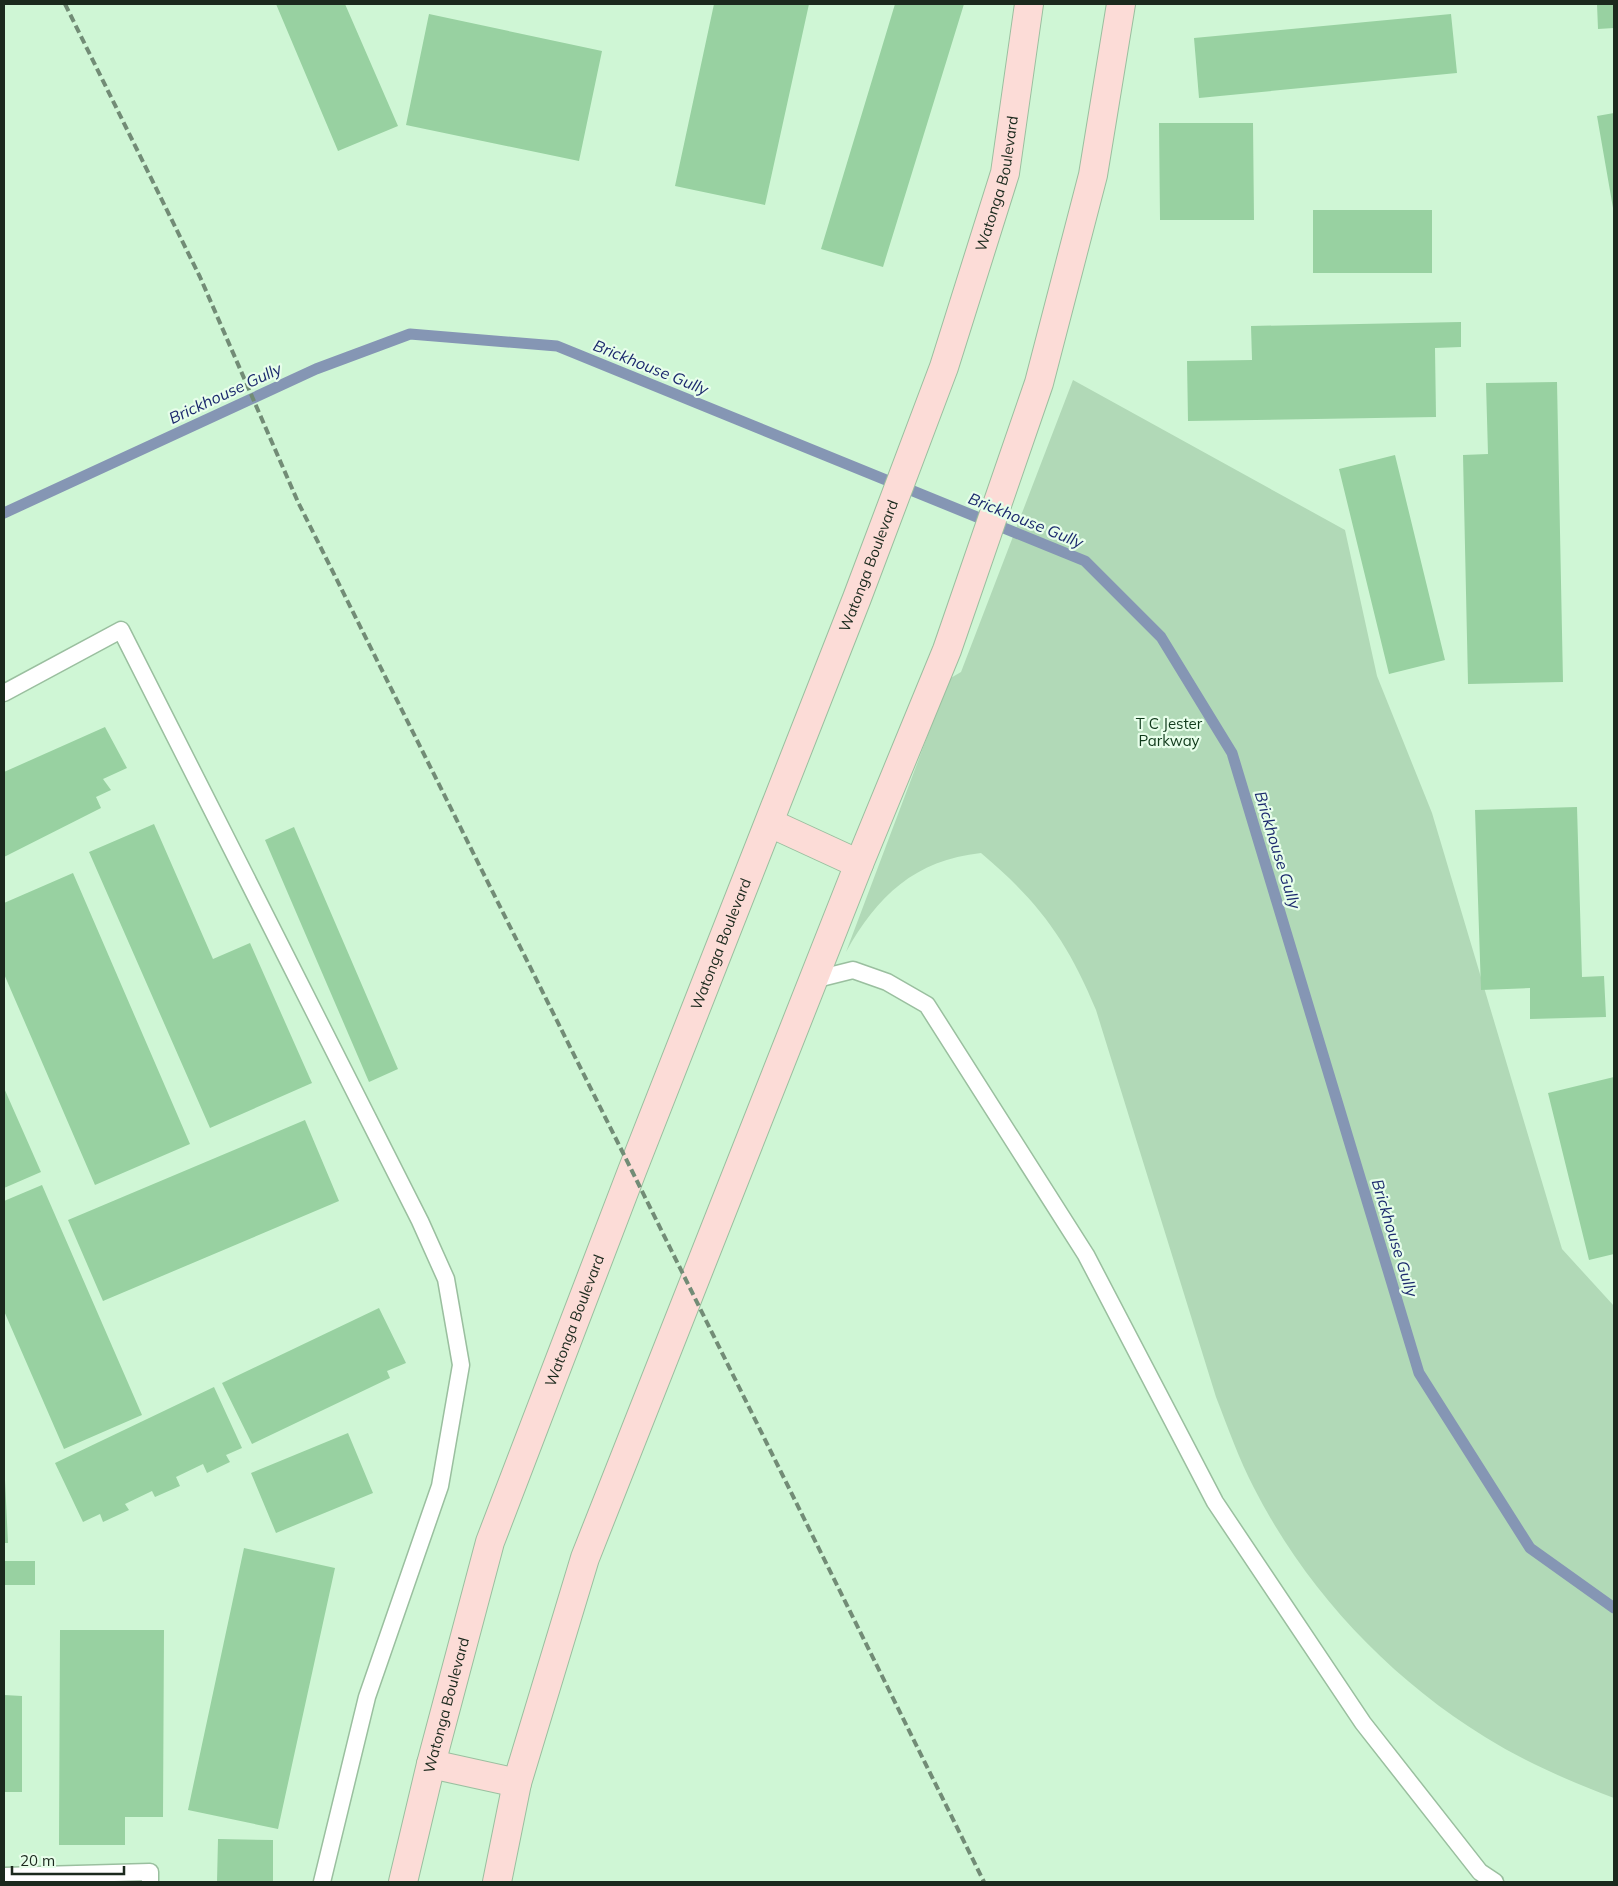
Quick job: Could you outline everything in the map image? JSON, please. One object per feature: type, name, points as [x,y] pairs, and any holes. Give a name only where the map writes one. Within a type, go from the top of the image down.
[{"type":"main road","name":"Watonga Boulevard","points":[[403,1882],[431,1764],[490,1542],[632,1171],[857,598],[944,366],[1005,173],[1029,4]]},
{"type":"main road","points":[[497,1882],[517,1783],[585,1558],[859,864],[947,650],[1039,383],[1093,175],[1121,4]]},
{"type":"main road","points":[[770,823],[859,864]]},
{"type":"main road","points":[[431,1764],[517,1783]]},
{"type":"lane","points":[[4,693],[121,630],[416,1212],[446,1279],[461,1365],[440,1486],[367,1698],[322,1882]]},
{"type":"lane","points":[[814,980],[853,970],[887,982],[927,1005],[1086,1255],[1215,1502],[1363,1723],[1481,1877],[1495,1882]]},
{"type":"lane","points":[[4,1876],[150,1872],[150,1882]]},
{"type":"green space","name":"T C Jester Parkway","points":[[1073,380],[1345,530],[1377,676],[1432,813],[1562,1249],[1614,1306],[1614,1798],[1580,1785],[1516,1755],[1449,1713],[1383,1659],[1324,1596],[1298,1562],[1275,1526],[1243,1466],[1216,1397],[1096,1010],[1062,942],[1035,905],[981,853],[958,857],[936,864],[900,884],[871,914],[846,952],[949,679],[961,672]]},
{"type":"building","points":[[276,4],[345,4],[398,126],[338,151]]},
{"type":"building","points":[[714,4],[809,4],[765,205],[675,186]]},
{"type":"building","points":[[895,4],[964,4],[883,267],[821,249]]},
{"type":"building","points":[[1597,4],[1614,4],[1614,28],[1598,29]]},
{"type":"building","points":[[429,14],[602,51],[579,161],[406,125]]},
{"type":"building","points":[[1451,14],[1457,73],[1199,98],[1194,38]]},
{"type":"building","points":[[1614,113],[1614,208],[1613,208],[1597,116]]},
{"type":"building","points":[[1159,123],[1253,123],[1254,220],[1160,220]]},
{"type":"building","points":[[1313,210],[1432,210],[1432,273],[1313,273]]},
{"type":"building","points":[[1461,322],[1461,347],[1435,348],[1436,417],[1188,421],[1187,361],[1252,360],[1251,326]]},
{"type":"building","points":[[1557,382],[1563,682],[1468,684],[1463,455],[1488,454],[1486,383]]},
{"type":"building","points":[[1395,455],[1445,660],[1389,674],[1339,469]]},
{"type":"building","points":[[105,727],[127,768],[103,779],[111,790],[96,797],[101,808],[4,857],[4,772]]},
{"type":"building","points":[[1577,807],[1582,977],[1604,976],[1606,1017],[1530,1019],[1530,988],[1481,990],[1475,810]]},
{"type":"building","points":[[154,824],[213,959],[250,943],[312,1083],[210,1128],[89,852]]},
{"type":"building","points":[[294,827],[398,1069],[369,1082],[265,840]]},
{"type":"building","points":[[73,873],[190,1144],[95,1185],[4,974],[4,903]]},
{"type":"building","points":[[1614,1077],[1614,1254],[1589,1260],[1548,1093]]},
{"type":"building","points":[[4,1088],[41,1172],[4,1188]]},
{"type":"building","points":[[305,1120],[339,1201],[103,1301],[68,1220]]},
{"type":"building","points":[[42,1185],[142,1415],[64,1449],[4,1311],[4,1201]]},
{"type":"building","points":[[379,1308],[406,1363],[387,1371],[390,1378],[252,1444],[222,1383]]},
{"type":"building","points":[[214,1387],[242,1448],[226,1455],[230,1462],[207,1473],[203,1464],[176,1477],[180,1486],[155,1497],[152,1491],[125,1504],[129,1510],[103,1522],[100,1514],[83,1522],[55,1463]]},
{"type":"building","points":[[348,1433],[373,1493],[276,1533],[251,1473]]},
{"type":"building","points":[[5,1480],[8,1543],[4,1543]]},
{"type":"building","points":[[244,1548],[335,1568],[278,1829],[188,1810]]},
{"type":"building","points":[[4,1561],[35,1561],[35,1585],[4,1585]]},
{"type":"building","points":[[60,1630],[164,1630],[163,1817],[125,1817],[125,1845],[59,1845]]},
{"type":"building","points":[[4,1695],[22,1696],[22,1792],[4,1792]]},
{"type":"building","points":[[218,1839],[273,1840],[273,1882],[217,1882]]},
{"type":"waterway","name":"Brickhouse Gully","points":[[4,513],[316,369],[410,334],[557,346],[1085,561],[1161,637],[1232,753],[1419,1373],[1530,1548],[1614,1608]]},
{"type":"railway","points":[[65,4],[200,277],[298,502],[984,1882]]}]
